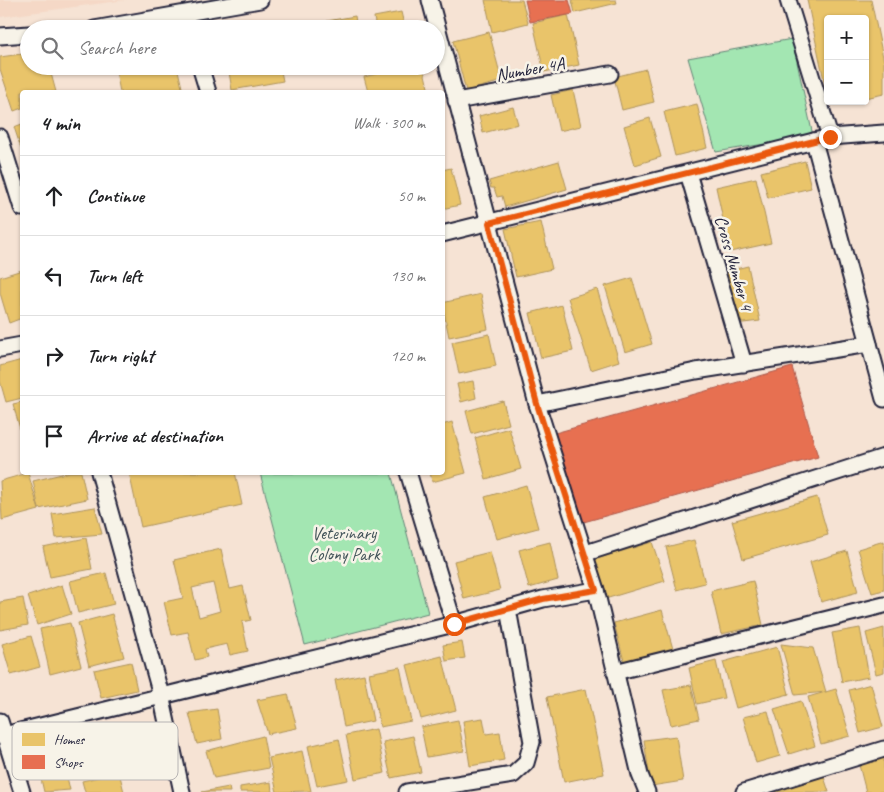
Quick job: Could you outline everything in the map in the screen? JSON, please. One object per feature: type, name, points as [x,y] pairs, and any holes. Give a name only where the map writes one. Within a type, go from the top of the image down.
[{"type":"street","points":[[149,20],[260,0]]},
{"type":"street","points":[[430,0],[435,20]]},
{"type":"street","points":[[788,0],[830,137]]},
{"type":"street","points":[[185,14],[187,20]]},
{"type":"street","points":[[0,36],[20,35]]},
{"type":"street","points":[[445,58],[537,404],[586,553],[640,775],[648,792]]},
{"type":"street","name":"Number 4A","points":[[456,101],[610,74]]},
{"type":"street","points":[[203,75],[207,90]]},
{"type":"street","points":[[445,233],[830,137],[884,133]]},
{"type":"street","points":[[0,136],[20,195]]},
{"type":"street","points":[[814,141],[884,399]]},
{"type":"street","name":"Cross Number 4","points":[[688,173],[744,364]]},
{"type":"street","points":[[537,404],[744,364],[869,344]]},
{"type":"street","points":[[0,349],[20,345]]},
{"type":"street","points":[[586,553],[884,457]]},
{"type":"street","points":[[100,475],[167,722]]},
{"type":"street","points":[[409,475],[454,624]]},
{"type":"street","points":[[41,722],[454,624],[543,599],[596,590]]},
{"type":"street","points":[[616,672],[884,606]]},
{"type":"street","points":[[411,792],[513,775],[526,763],[532,742],[508,609]]},
{"type":"street","points":[[1,731],[12,763]]},
{"type":"street","points":[[744,792],[884,749]]},
{"type":"street","points":[[178,774],[182,792]]},
{"type":"street","points":[[18,780],[22,792]]},
{"type":"shaded area","points":[[0,0],[126,0],[0,17]]},
{"type":"green space","points":[[792,39],[813,136],[716,152],[688,58]]},
{"type":"green space","name":"Veterinary Colony Park","points":[[261,475],[392,475],[428,613],[305,645]]},
{"type":"building: Homes","points":[[485,0],[522,0],[528,23],[492,32]]},
{"type":"building: Homes","points":[[572,0],[616,0],[617,3],[575,13]]},
{"type":"building: Homes","points":[[807,0],[871,0],[884,62],[884,94],[869,97],[869,15],[824,15],[824,80]]},
{"type":"building: Homes","points":[[401,12],[403,20],[374,20],[374,17]]},
{"type":"building: Homes","points":[[568,15],[579,65],[544,72],[533,23]]},
{"type":"building: Homes","points":[[355,16],[356,20],[333,20]]},
{"type":"building: Homes","points":[[489,32],[502,81],[466,91],[453,41]]},
{"type":"building: Homes","points":[[20,54],[20,75],[51,75],[55,90],[20,90],[20,109],[14,111],[0,69],[0,57]]},
{"type":"building: Homes","points":[[646,69],[654,102],[622,110],[614,77]]},
{"type":"building: Homes","points":[[117,75],[179,75],[183,90],[120,90]]},
{"type":"building: Homes","points":[[230,75],[282,75],[283,81],[232,90]]},
{"type":"building: Homes","points":[[372,75],[425,75],[429,90],[367,90],[364,77]]},
{"type":"building: Homes","points":[[573,90],[581,126],[559,131],[551,95]]},
{"type":"building: Homes","points":[[697,104],[707,148],[675,156],[664,112]]},
{"type":"building: Homes","points":[[513,107],[518,124],[483,133],[479,116]]},
{"type":"building: Homes","points":[[650,118],[661,157],[635,165],[624,126]]},
{"type":"building: Homes","points":[[20,125],[20,145],[14,127]]},
{"type":"building: Homes","points":[[559,161],[567,189],[505,207],[502,196],[497,197],[494,188],[491,188],[489,181]]},
{"type":"building: Homes","points":[[805,161],[811,188],[768,198],[761,172]]},
{"type":"building: Homes","points":[[451,168],[460,205],[445,208],[445,169]]},
{"type":"building: Homes","points":[[756,178],[771,243],[730,252],[716,187]]},
{"type":"building: Homes","points":[[541,222],[552,269],[516,277],[505,229]]},
{"type":"building: Homes","points":[[748,266],[760,321],[735,324],[723,272]]},
{"type":"building: Homes","points":[[20,271],[20,319],[9,323],[0,293],[0,277]]},
{"type":"building: Homes","points":[[632,278],[652,344],[625,352],[605,286]]},
{"type":"building: Homes","points":[[597,289],[619,361],[591,370],[568,298]]},
{"type":"building: Homes","points":[[481,294],[488,329],[449,337],[445,318],[445,302]]},
{"type":"building: Homes","points":[[562,305],[573,351],[541,358],[530,313]]},
{"type":"building: Homes","points":[[489,334],[496,366],[459,374],[452,342]]},
{"type":"building: Homes","points":[[20,361],[20,398],[6,402],[0,381],[0,366]]},
{"type":"building: Homes","points":[[473,381],[476,398],[461,402],[457,384]]},
{"type":"building: Homes","points":[[503,401],[509,424],[472,434],[466,411]]},
{"type":"building: Homes","points":[[20,402],[20,429],[13,404]]},
{"type":"building: Homes","points":[[452,422],[466,473],[432,482],[431,475],[445,475],[445,424]]},
{"type":"building: Homes","points":[[509,428],[521,469],[486,479],[475,438]]},
{"type":"building: Homes","points":[[21,475],[29,475],[39,510],[2,520],[0,481]]},
{"type":"building: Homes","points":[[58,475],[82,475],[87,499],[39,509],[33,481]]},
{"type":"building: Homes","points":[[130,475],[236,475],[242,505],[141,527]]},
{"type":"building: Homes","points":[[526,485],[538,528],[497,539],[485,497]]},
{"type":"building: Homes","points":[[817,497],[828,535],[743,559],[732,521]]},
{"type":"building: Homes","points":[[95,507],[102,534],[56,538],[52,514]]},
{"type":"building: Homes","points":[[86,538],[92,569],[50,577],[43,547]]},
{"type":"building: Homes","points":[[694,540],[705,583],[677,590],[666,547]]},
{"type":"building: Homes","points":[[884,541],[884,590],[872,593],[858,549]]},
{"type":"building: Homes","points":[[550,542],[558,580],[529,588],[519,550]]},
{"type":"building: Homes","points":[[652,542],[665,581],[605,599],[593,560]]},
{"type":"building: Homes","points":[[221,549],[230,589],[243,586],[251,620],[242,622],[248,651],[230,655],[227,644],[205,649],[207,657],[195,660],[188,632],[172,635],[164,602],[183,598],[174,560]],"holes":[[[213,583],[220,611],[199,617],[192,588]]]},
{"type":"building: Homes","points":[[847,551],[858,592],[821,602],[810,562]]},
{"type":"building: Homes","points":[[490,552],[500,590],[464,599],[454,561]]},
{"type":"building: Homes","points":[[106,573],[114,604],[78,613],[70,581]]},
{"type":"building: Homes","points":[[753,581],[763,625],[721,634],[711,591]]},
{"type":"building: Homes","points":[[62,585],[71,614],[37,625],[28,596]]},
{"type":"building: Homes","points":[[23,598],[28,625],[0,630],[0,602]]},
{"type":"building: Homes","points":[[662,610],[673,649],[624,661],[614,623]]},
{"type":"building: Homes","points":[[112,614],[124,657],[89,666],[78,623]]},
{"type":"building: Homes","points":[[70,623],[81,666],[50,674],[40,629]]},
{"type":"building: Homes","points":[[860,628],[869,677],[842,682],[832,633]]},
{"type":"building: Homes","points":[[884,628],[884,672],[876,674],[866,633]]},
{"type":"building: Homes","points":[[31,636],[40,667],[11,675],[2,644]]},
{"type":"building: Homes","points":[[462,642],[465,658],[446,661],[443,645]]},
{"type":"building: Homes","points":[[781,644],[813,648],[826,692],[795,695]]},
{"type":"building: Homes","points":[[777,647],[789,694],[736,708],[723,662]]},
{"type":"building: Homes","points":[[442,656],[456,710],[421,719],[407,665]]},
{"type":"building: Homes","points":[[716,661],[724,698],[697,704],[689,668]]},
{"type":"building: Homes","points":[[131,662],[137,690],[101,698],[94,670]]},
{"type":"building: Homes","points":[[400,667],[411,721],[380,727],[369,673]]},
{"type":"building: Homes","points":[[364,674],[373,721],[344,727],[335,680]]},
{"type":"building: Homes","points":[[871,684],[883,727],[860,733],[849,690]]},
{"type":"building: Homes","points":[[691,685],[699,719],[671,725],[663,690]]},
{"type":"building: Homes","points":[[586,689],[604,774],[564,782],[547,697]]},
{"type":"building: Homes","points":[[836,689],[850,736],[821,744],[808,697]]},
{"type":"building: Homes","points":[[288,694],[297,728],[268,734],[257,700]]},
{"type":"building: Homes","points":[[801,701],[815,746],[789,754],[774,709]]},
{"type":"building: Homes","points":[[217,709],[222,739],[197,744],[189,713]]},
{"type":"building: Homes","points":[[768,711],[780,756],[756,763],[743,717]]},
{"type":"building: Homes","points":[[483,718],[486,734],[500,732],[504,760],[470,766],[463,721]]},
{"type":"building: Homes","points":[[458,720],[464,751],[427,757],[421,727]]},
{"type":"building: Homes","points":[[376,729],[385,773],[355,779],[346,735]]},
{"type":"building: Homes","points":[[263,736],[269,768],[214,778],[206,751]]},
{"type":"building: Homes","points":[[413,736],[421,772],[391,778],[383,742]]},
{"type":"building: Homes","points":[[676,736],[683,781],[651,786],[644,740]]},
{"type":"building: Homes","points":[[339,739],[348,780],[317,786],[308,746]]},
{"type":"building: Homes","points":[[302,751],[311,791],[277,792],[269,758]]},
{"type":"building: Homes","points":[[884,754],[884,792],[866,792],[858,761]]},
{"type":"building: Homes","points":[[823,774],[829,792],[760,792]]},
{"type":"building: Homes","points":[[41,780],[68,780],[70,790],[44,792]]},
{"type":"building: Homes","points":[[121,780],[124,792],[85,792],[82,781]]},
{"type":"building: Homes","points":[[271,782],[272,792],[240,792],[240,787]]},
{"type":"building: Homes","points":[[229,787],[230,792],[202,792]]},
{"type":"building: Shops","points":[[525,0],[569,0],[573,14],[530,22]]},
{"type":"building: Shops","points":[[792,367],[818,457],[580,523],[555,433]]},
{"type":"route","points":[[454,624],[543,599],[596,590],[586,553],[537,404],[489,223],[830,137]]}]
